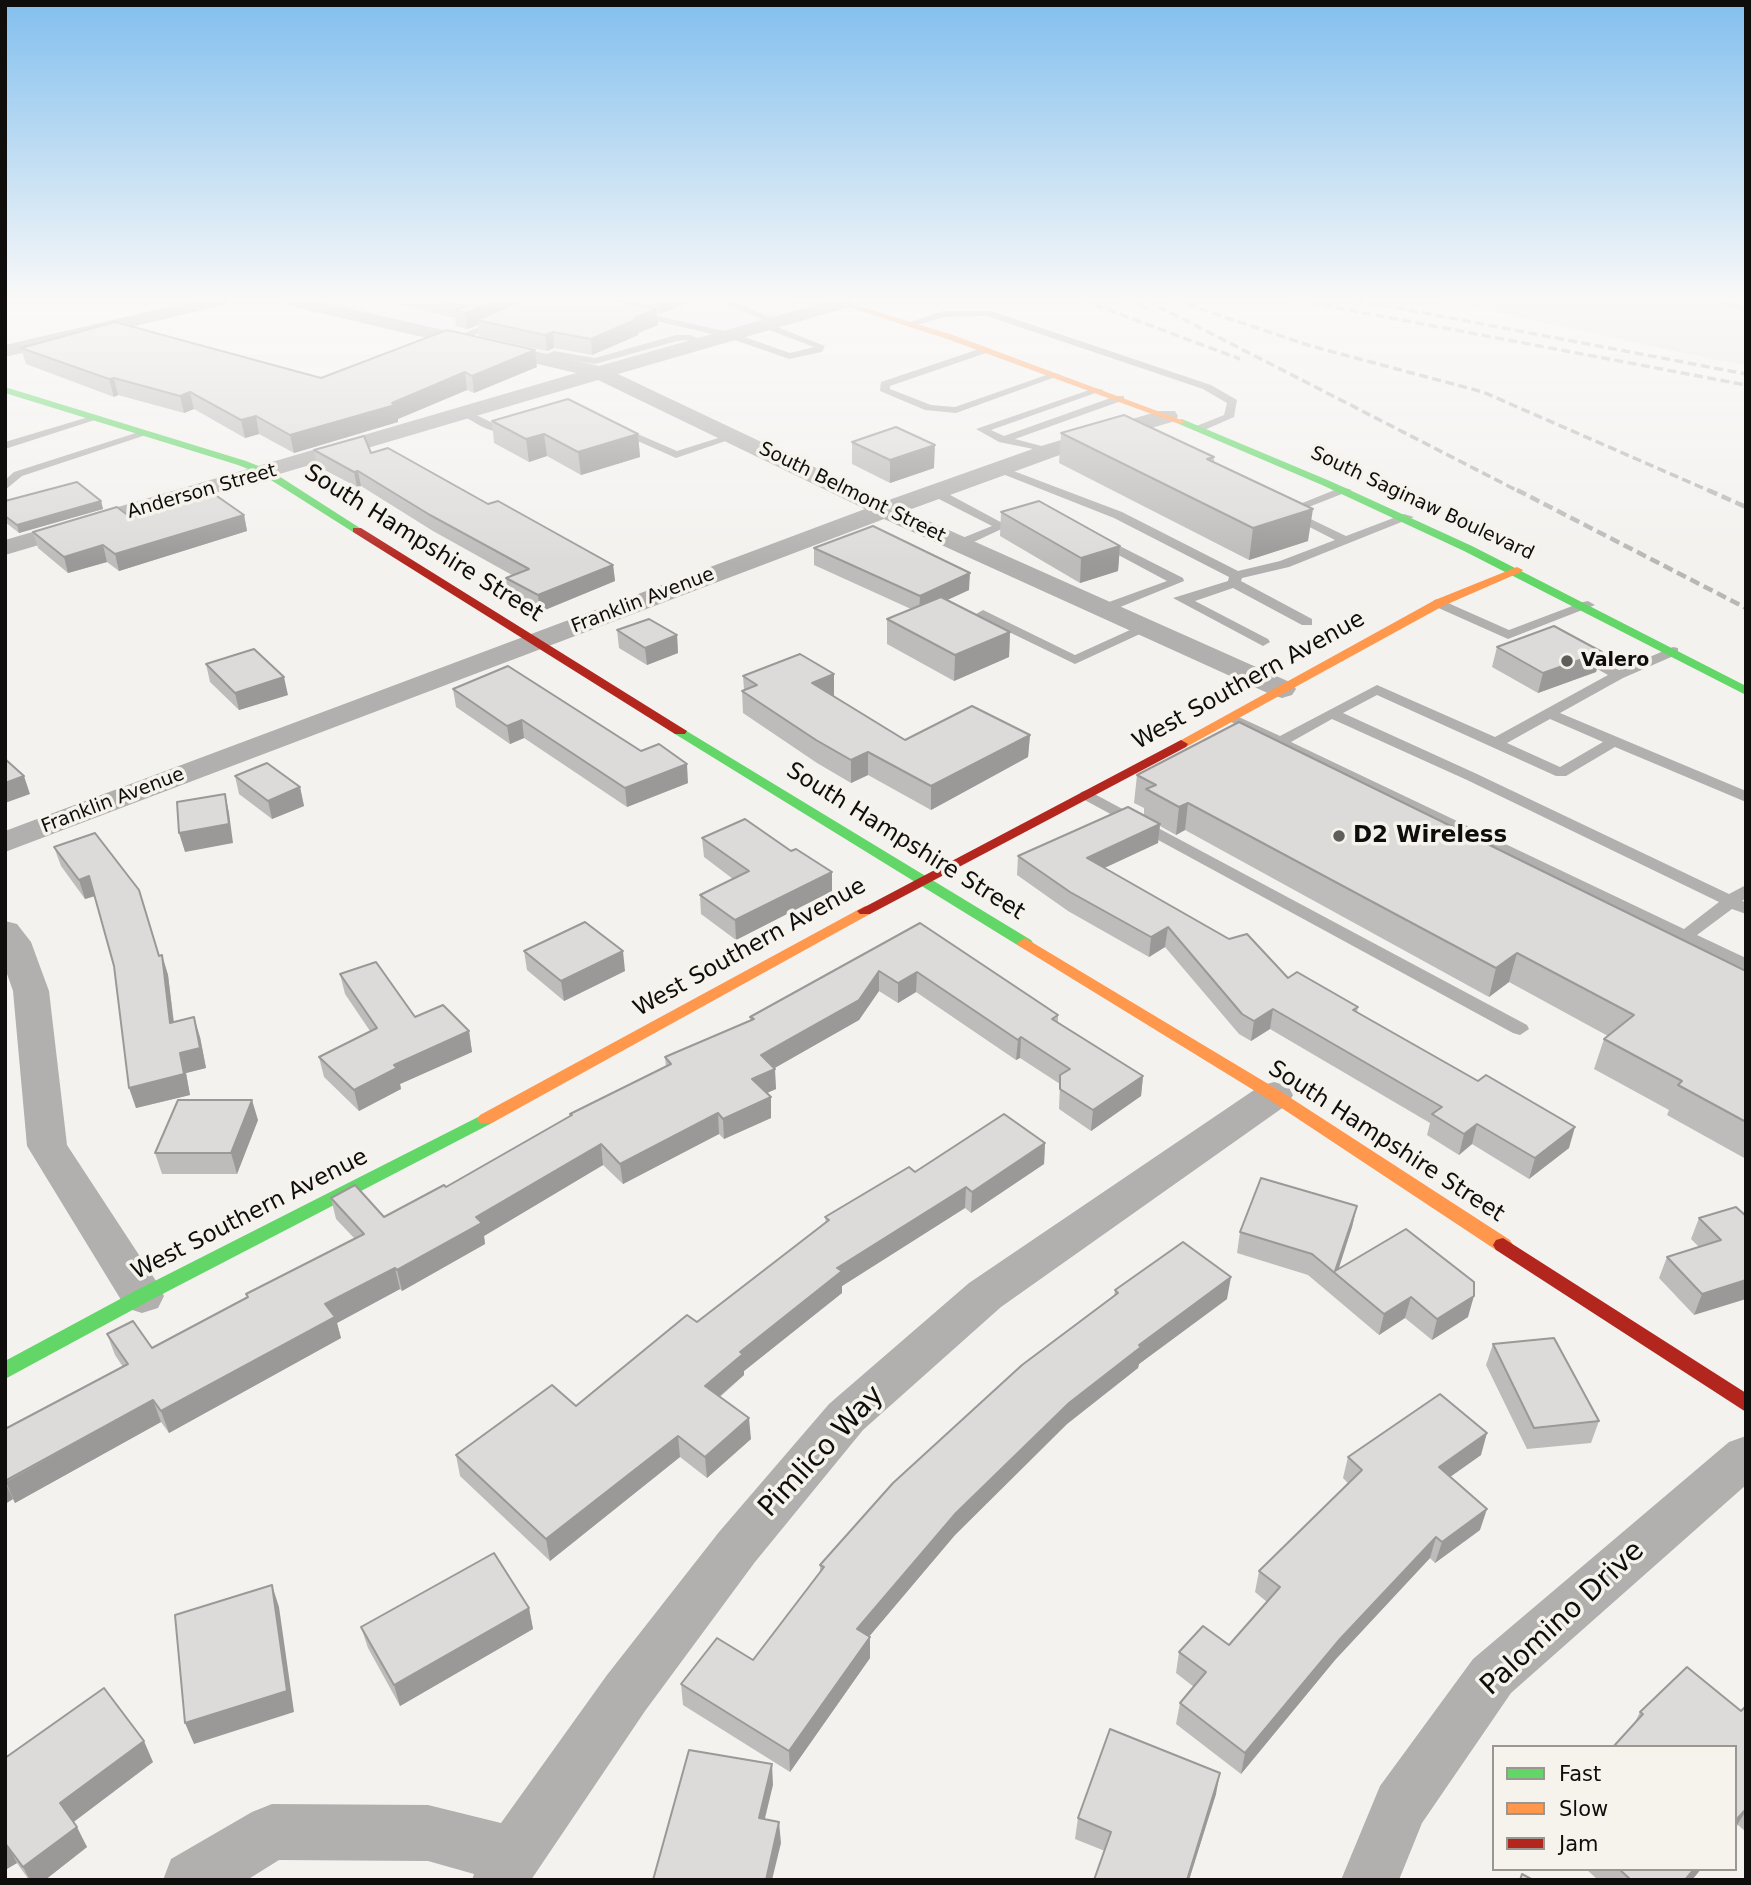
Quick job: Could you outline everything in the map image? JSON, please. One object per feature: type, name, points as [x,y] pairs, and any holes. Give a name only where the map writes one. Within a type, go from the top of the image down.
[{"type":"street","name":"Anderson Street","points":[[5,548],[267,473],[547,388]]},
{"type":"street","name":"South Belmont Street","points":[[632,388],[958,544],[1282,689]]},
{"type":"street","name":"South Saginaw Boulevard","points":[[1093,388],[1408,517],[1588,605],[1746,691]]},
{"type":"street","name":"South Hampshire Street","points":[[5,390],[267,473],[535,642],[1274,1095],[1746,1404]]},
{"type":"street","name":"Franklin Avenue","points":[[5,842],[885,510],[1049,451],[1167,416]]},
{"type":"street","name":"West Southern Avenue","points":[[5,1371],[142,1296],[482,1121],[922,880],[1087,795],[1439,603],[1517,569]]},
{"type":"street","points":[[5,930],[13,942],[31,991],[47,1146],[142,1296]]},
{"type":"street","name":"Pimlico Way","points":[[507,1867],[626,1693],[729,1557],[846,1417],[985,1295],[1274,1095]]},
{"type":"street","name":"Palomino Drive","points":[[1370,1880],[1400,1806],[1492,1676],[1746,1457]]},
{"type":"street","points":[[192,1880],[272,1832],[428,1833],[507,1867]]},
{"type":"lane","points":[[885,388],[885,391],[929,408],[956,410],[1019,388]]},
{"type":"lane","points":[[1198,429],[1229,417],[1233,402],[1209,388]]},
{"type":"lane","points":[[1049,451],[1003,440],[982,429],[1099,390]]},
{"type":"lane","points":[[1003,440],[1120,398]]},
{"type":"lane","points":[[466,413],[498,430],[523,422]]},
{"type":"lane","points":[[5,446],[96,418]]},
{"type":"lane","points":[[607,423],[676,455],[734,436]]},
{"type":"lane","points":[[5,487],[18,474],[146,433]]},
{"type":"lane","points":[[999,469],[1118,515],[1307,622]]},
{"type":"lane","points":[[1346,490],[1286,512],[1347,541]]},
{"type":"lane","points":[[935,492],[1002,526],[958,544]]},
{"type":"lane","points":[[1184,600],[1408,517]]},
{"type":"lane","points":[[1087,532],[1178,581],[1103,608]]},
{"type":"lane","points":[[1161,589],[1263,642]]},
{"type":"lane","points":[[1439,603],[1508,635],[1588,605]]},
{"type":"lane","points":[[983,614],[1075,660],[1146,628]]},
{"type":"lane","points":[[1531,626],[1618,675]]},
{"type":"lane","points":[[1495,743],[1618,675],[1673,651]]},
{"type":"lane","points":[[1280,742],[1377,689],[1561,773],[1614,741]]},
{"type":"lane","points":[[1549,713],[1746,797]]},
{"type":"lane","points":[[1332,714],[1484,783],[1738,905]]},
{"type":"lane","points":[[1229,718],[1746,965]]},
{"type":"lane","points":[[1087,795],[1520,1029]]},
{"type":"lane","points":[[1685,936],[1738,905],[1746,890]]},
{"type":"building","points":[[151,388],[427,388],[392,403],[395,405],[290,435],[256,416],[241,420],[190,392],[180,396]]},
{"type":"building","points":[[568,399],[638,434],[578,452],[544,434],[526,439],[492,421]]},
{"type":"building","points":[[1124,415],[1214,457],[1207,459],[1313,509],[1253,528],[1061,433]]},
{"type":"building","points":[[896,427],[935,445],[890,460],[852,442]]},
{"type":"building","points":[[364,436],[371,453],[388,448],[488,504],[498,501],[613,565],[538,595],[506,578],[529,569],[430,515],[358,471],[354,472],[314,450]]},
{"type":"building","points":[[77,482],[101,501],[17,525],[5,516],[5,501]]},
{"type":"building","points":[[214,494],[244,515],[115,554],[103,545],[64,557],[33,532],[117,507],[130,517]]},
{"type":"building","points":[[1039,501],[1120,546],[1081,558],[1001,512]]},
{"type":"building","points":[[873,526],[970,573],[920,596],[814,548]]},
{"type":"building","points":[[941,597],[1010,632],[955,655],[887,619]]},
{"type":"building","points":[[649,619],[677,635],[645,648],[617,630]]},
{"type":"building","points":[[1554,626],[1602,652],[1543,673],[1497,647]]},
{"type":"building","points":[[254,649],[284,677],[235,693],[206,664]]},
{"type":"building","points":[[800,654],[834,674],[812,683],[905,740],[972,706],[1030,735],[931,786],[868,752],[851,760],[742,691],[757,685],[743,676]]},
{"type":"building","points":[[508,666],[641,751],[659,744],[687,764],[625,788],[522,720],[507,726],[453,689]]},
{"type":"building","points":[[1239,722],[1746,971],[1746,1122],[1678,1085],[1682,1081],[1604,1039],[1634,1015],[1517,953],[1496,968],[1188,803],[1179,807],[1146,789],[1156,785],[1137,775]]},
{"type":"building","points":[[5,759],[24,776],[5,783]]},
{"type":"building","points":[[267,763],[300,787],[268,801],[235,776]]},
{"type":"building","points":[[225,794],[229,824],[179,833],[177,802]]},
{"type":"building","points":[[1128,807],[1160,824],[1087,858],[1229,939],[1247,934],[1288,978],[1297,972],[1358,1007],[1353,1010],[1478,1081],[1486,1075],[1575,1127],[1535,1158],[1477,1124],[1464,1134],[1432,1114],[1442,1107],[1273,1009],[1254,1021],[1242,1014],[1168,927],[1151,937],[1070,892],[1018,856]]},
{"type":"building","points":[[745,819],[791,851],[796,849],[832,872],[735,920],[700,895],[749,871],[702,838]]},
{"type":"building","points":[[95,833],[139,890],[159,956],[162,955],[170,1023],[194,1017],[200,1048],[180,1053],[184,1074],[129,1088],[114,966],[89,876],[79,880],[54,847]]},
{"type":"building","points":[[585,922],[623,951],[561,981],[524,951]]},
{"type":"building","points":[[920,923],[1058,1015],[1052,1019],[1143,1076],[1093,1110],[1060,1089],[1060,1075],[1070,1069],[1021,1037],[1018,1040],[917,972],[898,983],[879,971],[859,1000],[761,1055],[775,1069],[752,1079],[771,1097],[723,1119],[718,1113],[620,1164],[601,1144],[476,1217],[482,1223],[397,1270],[395,1268],[325,1304],[335,1317],[161,1411],[153,1400],[5,1481],[5,1429],[128,1364],[107,1334],[133,1321],[152,1348],[248,1297],[246,1294],[364,1234],[331,1198],[355,1185],[384,1217],[444,1185],[446,1187],[572,1115],[570,1114],[671,1064],[665,1057],[754,1019],[750,1017]]},
{"type":"building","points":[[376,962],[415,1017],[443,1005],[469,1031],[394,1065],[397,1068],[354,1090],[319,1057],[377,1028],[340,974]]},
{"type":"building","points":[[178,1100],[252,1100],[231,1153],[155,1153]]},
{"type":"building","points":[[1004,1114],[1045,1143],[972,1192],[966,1187],[837,1268],[842,1271],[740,1352],[743,1354],[705,1386],[749,1418],[705,1457],[678,1436],[546,1539],[456,1455],[552,1385],[576,1406],[687,1315],[697,1322],[829,1220],[825,1217],[909,1167],[915,1172]]},
{"type":"building","points":[[1261,1178],[1357,1206],[1335,1271],[1406,1229],[1474,1282],[1474,1296],[1437,1319],[1411,1297],[1384,1314],[1312,1254],[1240,1232]]},
{"type":"building","points":[[1736,1207],[1746,1216],[1746,1280],[1702,1294],[1667,1257],[1721,1240],[1699,1218]]},
{"type":"building","points":[[1183,1242],[1231,1277],[1139,1345],[1141,1347],[1069,1403],[956,1513],[857,1629],[870,1637],[789,1751],[681,1684],[717,1638],[753,1660],[824,1567],[820,1565],[893,1483],[1022,1365],[1118,1293],[1115,1290]]},
{"type":"building","points":[[1554,1338],[1599,1421],[1534,1428],[1493,1344]]},
{"type":"building","points":[[1440,1394],[1487,1433],[1439,1467],[1487,1509],[1442,1542],[1436,1537],[1340,1639],[1245,1753],[1180,1703],[1206,1672],[1179,1652],[1203,1626],[1229,1645],[1280,1587],[1259,1571],[1362,1470],[1348,1457]]},
{"type":"building","points":[[494,1553],[529,1608],[394,1685],[361,1627]]},
{"type":"building","points":[[272,1585],[287,1691],[185,1723],[175,1615]]},
{"type":"building","points":[[1687,1667],[1741,1711],[1746,1706],[1746,1809],[1737,1819],[1737,1745],[1615,1745],[1643,1714],[1640,1712]]},
{"type":"building","points":[[104,1688],[144,1741],[60,1803],[77,1827],[23,1867],[5,1843],[5,1758]]},
{"type":"building","points":[[1110,1729],[1220,1773],[1187,1880],[1094,1880],[1111,1832],[1078,1818]]},
{"type":"building","points":[[689,1750],[772,1764],[759,1818],[779,1822],[766,1880],[653,1880]]},
{"type":"building","points":[[1621,1871],[1692,1871],[1685,1880],[1631,1880]]},
{"type":"building","points":[[1522,1874],[1533,1880],[1520,1880]]},
{"type":"railway","points":[[1317,388],[1520,492]]},
{"type":"railway","points":[[1468,388],[1483,392],[1712,492]]},
{"type":"railway","points":[[1517,490],[1746,608]]},
{"type":"railway","points":[[1708,490],[1746,507]]},
{"type":"traffic: fast","points":[[5,390],[242,463],[267,473],[357,530]]},
{"type":"traffic: fast","points":[[1182,422],[1397,515],[1608,618],[1746,691]]},
{"type":"traffic: fast","points":[[680,731],[1025,943]]},
{"type":"traffic: fast","points":[[5,1371],[142,1296],[486,1119]]},
{"type":"traffic: slow","points":[[1089,388],[1182,422]]},
{"type":"traffic: slow","points":[[1181,744],[1439,603],[1517,570]]},
{"type":"traffic: slow","points":[[486,1119],[865,911]]},
{"type":"traffic: slow","points":[[1025,943],[1274,1095],[1503,1245]]},
{"type":"traffic: jam","points":[[357,530],[680,731]]},
{"type":"traffic: jam","points":[[865,911],[1181,744]]},
{"type":"traffic: jam","points":[[1503,1245],[1746,1404]]},
{"type":"place","name":"Valero","points":[[1567,661]]},
{"type":"place","name":"D2 Wireless","points":[[1339,836]]}]
